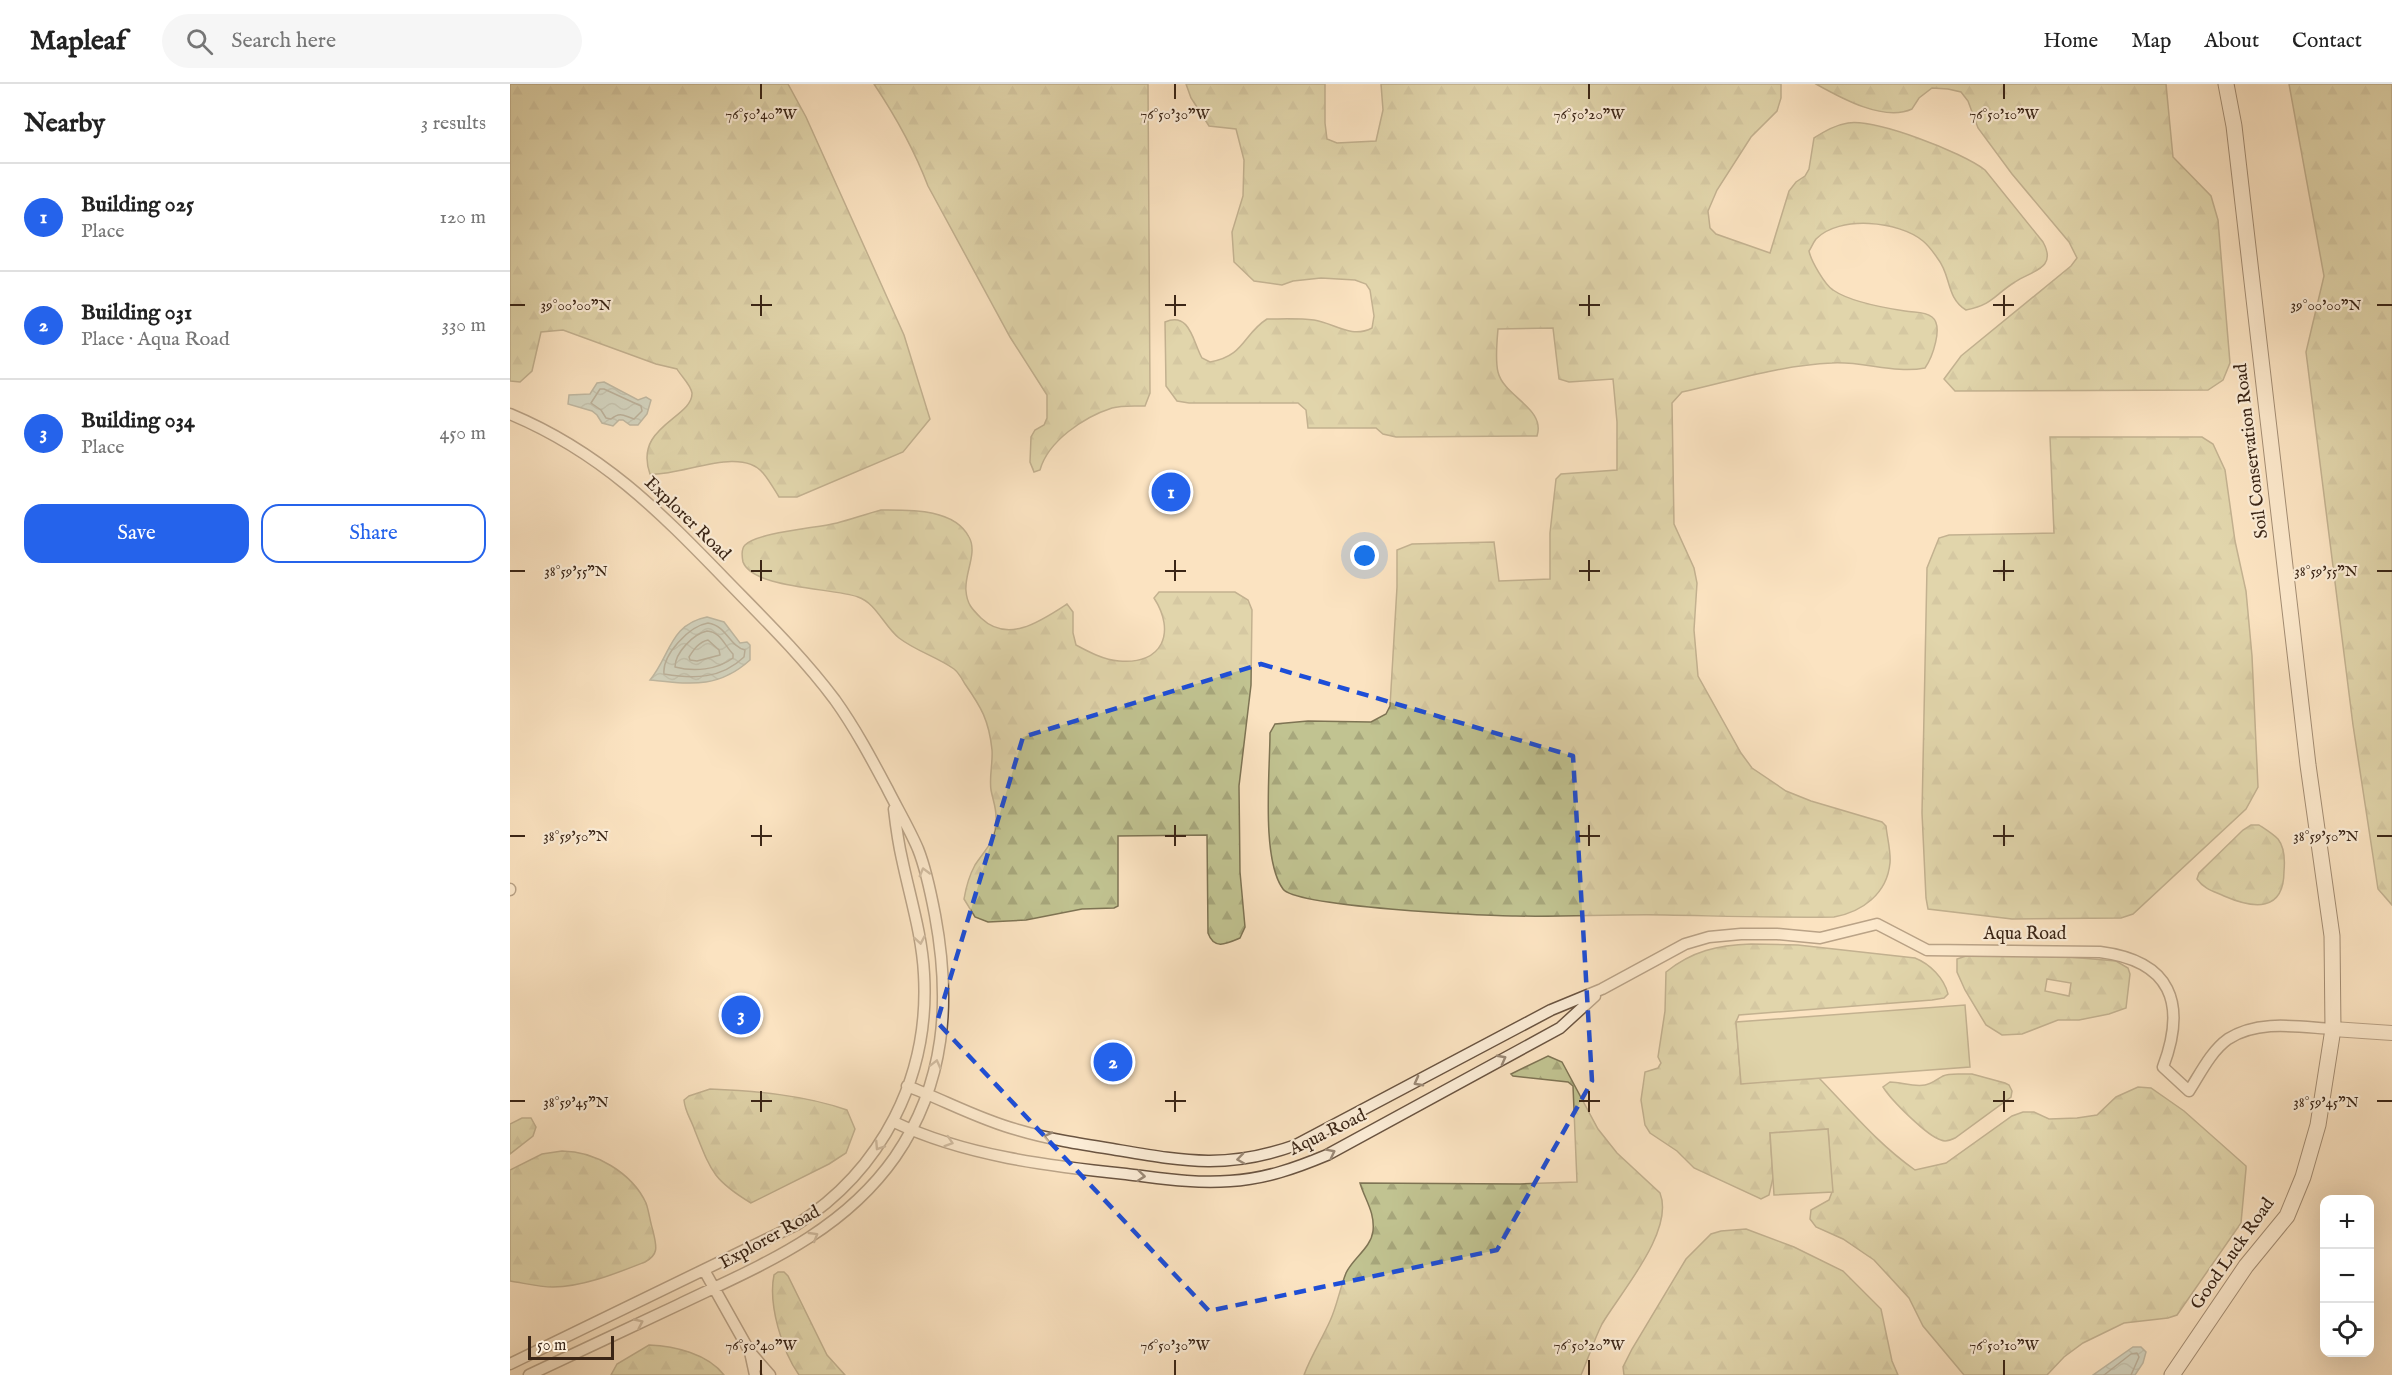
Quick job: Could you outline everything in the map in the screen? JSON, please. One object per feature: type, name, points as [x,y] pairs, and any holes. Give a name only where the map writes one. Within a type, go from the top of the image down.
[{"type":"main road","name":"Soil Conservation Road","points":[[2226,84],[2234,126],[2308,765],[2332,936],[2333,1029]]},
{"type":"main road","name":"Good Luck Road","points":[[2172,1375],[2246,1266],[2287,1216],[2303,1177],[2318,1125],[2333,1029]]},
{"type":"street","name":"Explorer Road","points":[[510,414],[539,426],[608,468],[641,495],[805,662],[837,703],[864,744],[919,851],[932,903],[943,970],[945,1004],[938,1053],[912,1130],[895,1157],[872,1186],[833,1223],[804,1242],[713,1288],[530,1375]]},
{"type":"street","name":"Explorer Road","points":[[510,1365],[796,1225],[819,1210],[858,1174],[876,1150],[894,1122],[907,1086],[920,1037],[925,1002],[921,941],[901,856],[893,800]]},
{"type":"street","name":"Aqua Road","points":[[907,1086],[984,1119],[1017,1130],[1177,1161],[1205,1163],[1238,1160],[1271,1154],[1296,1145],[1551,1010],[1602,989],[1685,944],[1709,937],[1777,934],[1820,938],[1877,924],[1927,950],[2100,952],[2119,954],[2146,965],[2166,983],[2170,993],[2171,1037],[2169,1052],[2163,1067],[2188,1091],[2209,1060],[2228,1040],[2255,1027],[2333,1029]]},
{"type":"street","name":"Aqua Road","points":[[894,1122],[912,1130],[989,1153],[1071,1168],[1196,1182],[1262,1177],[1292,1169],[1327,1155],[1560,1028],[1602,989]]},
{"type":"street","points":[[2333,1029],[2392,1033]]},
{"type":"street","points":[[704,1270],[750,1352],[770,1375]]},
{"type":"street","points":[[750,1352],[755,1375]]},
{"type":"highlighted area","points":[[1261,664],[1573,756],[1592,1081],[1497,1250],[1209,1311],[937,1022],[1023,737]]},
{"type":"green space","points":[[510,84],[788,84],[806,117],[904,335],[930,419],[903,452],[797,497],[779,497],[763,473],[753,465],[740,462],[709,464],[663,474],[650,474],[647,458],[656,434],[690,402],[691,390],[677,369],[656,364],[563,330],[541,332],[532,371],[520,382],[510,381]]},
{"type":"green space","points":[[874,84],[1148,84],[1150,393],[1145,406],[1112,408],[1090,417],[1059,440],[1044,459],[1040,470],[1034,472],[1030,462],[1031,437],[1035,430],[1044,425],[1047,418],[1047,395],[1010,337],[928,186],[904,134]]},
{"type":"green space","points":[[1186,84],[1325,84],[1327,139],[1337,143],[1376,141],[1383,110],[1381,84],[1781,84],[1781,98],[1777,111],[1751,137],[1717,190],[1708,211],[1710,228],[1716,234],[1770,253],[1789,191],[1809,169],[1814,138],[1834,127],[1848,123],[1861,123],[1898,131],[1958,154],[1985,170],[2043,242],[2047,258],[2041,268],[2015,282],[1983,305],[1966,310],[1960,305],[1952,293],[1942,265],[1931,250],[1923,241],[1899,229],[1869,224],[1839,226],[1826,231],[1816,239],[1809,251],[1822,278],[1840,294],[1868,304],[1922,313],[1932,317],[1937,327],[1937,334],[1931,357],[1925,368],[1902,369],[1844,363],[1813,364],[1757,374],[1682,392],[1672,403],[1674,524],[1694,568],[1697,583],[1694,630],[1698,676],[1741,753],[1752,768],[1786,791],[1811,801],[1882,822],[1886,826],[1890,858],[1888,874],[1884,884],[1871,900],[1854,911],[1834,917],[1516,916],[1354,905],[1321,901],[1295,895],[1283,889],[1276,875],[1269,836],[1270,733],[1275,724],[1308,721],[1371,722],[1386,714],[1390,706],[1397,550],[1412,544],[1494,542],[1499,581],[1550,579],[1550,533],[1556,479],[1561,474],[1617,470],[1617,422],[1613,379],[1569,382],[1559,379],[1553,328],[1498,329],[1496,356],[1498,372],[1508,389],[1536,418],[1537,436],[1396,437],[1383,434],[1376,428],[1308,428],[1306,410],[1298,403],[1189,403],[1177,401],[1166,386],[1165,322],[1173,320],[1185,324],[1202,358],[1210,362],[1222,359],[1237,350],[1267,319],[1314,320],[1357,332],[1372,328],[1374,316],[1370,290],[1366,284],[1355,280],[1321,278],[1293,281],[1282,285],[1254,281],[1234,262],[1232,232],[1243,196],[1244,160],[1236,129],[1209,126],[1191,98]]},
{"type":"green space","points":[[1816,84],[2166,84],[2173,157],[2211,196],[2218,220],[2230,363],[2223,380],[2208,390],[1955,391],[1944,379],[1961,356],[2071,266],[2077,258],[2069,242],[2012,174],[1978,128],[1968,101],[1961,92],[1932,88],[1919,98],[1912,109],[1889,113],[1863,107]]},
{"type":"green space","points":[[2289,84],[2392,84],[2392,905],[2378,889],[2353,725],[2306,352],[2324,276]]},
{"type":"green space","points":[[2050,437],[2202,437],[2213,444],[2225,470],[2235,541],[2246,591],[2252,656],[2258,787],[2246,809],[2133,914],[2121,918],[2012,919],[1928,909],[1922,813],[1927,568],[1939,538],[1949,535],[2054,533]]},
{"type":"green space","points":[[881,510],[930,513],[953,521],[962,528],[969,537],[972,550],[966,584],[970,606],[991,626],[1002,629],[1024,627],[1067,604],[1073,612],[1073,633],[1076,645],[1108,659],[1134,661],[1146,658],[1155,652],[1164,634],[1161,611],[1154,598],[1159,592],[1235,592],[1248,600],[1252,610],[1251,685],[1239,786],[1240,872],[1245,927],[1240,938],[1225,944],[1217,944],[1208,933],[1207,835],[1118,836],[1118,906],[1114,908],[1082,909],[1026,920],[988,922],[975,917],[964,899],[973,869],[992,840],[996,813],[991,790],[992,755],[989,730],[980,707],[960,676],[954,669],[899,638],[875,609],[864,600],[847,594],[778,583],[762,578],[750,571],[743,562],[742,555],[745,545],[762,537],[837,523]]},
{"type":"green space","points":[[2251,825],[2259,825],[2276,837],[2284,854],[2283,884],[2279,894],[2265,904],[2256,905],[2235,900],[2209,889],[2197,879],[2199,873]]},
{"type":"green space","points":[[1751,944],[1798,945],[1915,958],[1940,977],[1948,994],[1944,998],[1739,1015],[1736,1022],[1741,1083],[1819,1078],[1877,1138],[1915,1170],[1946,1163],[2012,1116],[2023,1112],[2034,1112],[2049,1119],[2097,1115],[2116,1097],[2138,1087],[2151,1088],[2184,1111],[2246,1166],[2246,1169],[2241,1223],[2177,1315],[2124,1323],[2083,1343],[2064,1357],[2047,1375],[1964,1375],[1923,1326],[1909,1298],[1874,1260],[1843,1239],[1816,1227],[1810,1219],[1811,1210],[1829,1200],[1832,1192],[1828,1129],[1770,1133],[1773,1178],[1769,1195],[1761,1199],[1694,1168],[1677,1151],[1650,1133],[1645,1125],[1641,1100],[1645,1072],[1658,1068],[1661,1063],[1658,1057],[1665,1011],[1666,972],[1706,950]]},
{"type":"green space","points":[[1966,956],[2057,956],[2116,961],[2128,968],[2130,974],[2126,1008],[2079,1020],[2058,1020],[2022,1034],[2002,1035],[1986,1025],[1965,990],[1957,972],[1957,959]],"holes":[[[2047,979],[2071,983],[2069,996],[2045,991]]]},
{"type":"green space","points":[[1965,1005],[1970,1067],[1741,1084],[1736,1022]]},
{"type":"green space","points":[[1548,1056],[1562,1062],[1598,1129],[1617,1153],[1660,1193],[1663,1208],[1653,1243],[1602,1324],[1581,1375],[1304,1375],[1327,1328],[1346,1273],[1372,1237],[1373,1218],[1360,1183],[1577,1182],[1573,1086],[1568,1082],[1511,1074]]},
{"type":"green space","points":[[1972,1074],[2009,1085],[2012,1091],[2011,1097],[1955,1138],[1943,1141],[1919,1125],[1883,1087],[1890,1082],[1925,1085],[1945,1075]]},
{"type":"green space","points":[[710,1089],[780,1095],[831,1105],[847,1110],[855,1129],[846,1153],[829,1164],[751,1203],[728,1188],[715,1173],[705,1156],[687,1112],[684,1100]]},
{"type":"green space","points":[[522,1118],[531,1118],[536,1127],[533,1136],[510,1154],[510,1124]]},
{"type":"green space","points":[[1828,1129],[1833,1192],[1774,1195],[1770,1133]]},
{"type":"green space","points":[[575,1152],[599,1160],[622,1173],[632,1182],[646,1203],[655,1241],[655,1252],[645,1262],[600,1279],[576,1285],[547,1287],[510,1281],[510,1170],[542,1154]]},
{"type":"green space","points":[[1746,1229],[1794,1247],[1843,1271],[1881,1309],[1892,1361],[1898,1375],[1624,1375],[1623,1367],[1632,1349],[1686,1259],[1711,1234]]},
{"type":"green space","points":[[784,1272],[788,1276],[827,1355],[845,1375],[799,1375],[787,1353],[775,1313],[773,1287],[774,1275]]},
{"type":"green space","points":[[649,1345],[690,1352],[709,1362],[724,1375],[611,1375],[617,1364]]},
{"type":"water","points":[[604,382],[638,400],[646,397],[651,400],[647,414],[638,425],[630,425],[623,420],[619,420],[613,426],[602,423],[592,411],[568,404],[569,395],[590,394],[597,383]]},
{"type":"water","points":[[707,617],[724,622],[740,643],[747,642],[750,645],[750,660],[726,676],[715,680],[678,683],[650,680],[672,642],[685,626]]},
{"type":"water","points":[[2133,1347],[2141,1347],[2146,1352],[2143,1363],[2135,1375],[2093,1375]]},
{"type":"place","name":"Building 025","points":[[1171,492]]},
{"type":"place","name":"Building 034","points":[[741,1015]]},
{"type":"place","name":"Building 031","points":[[1113,1062]]}]
